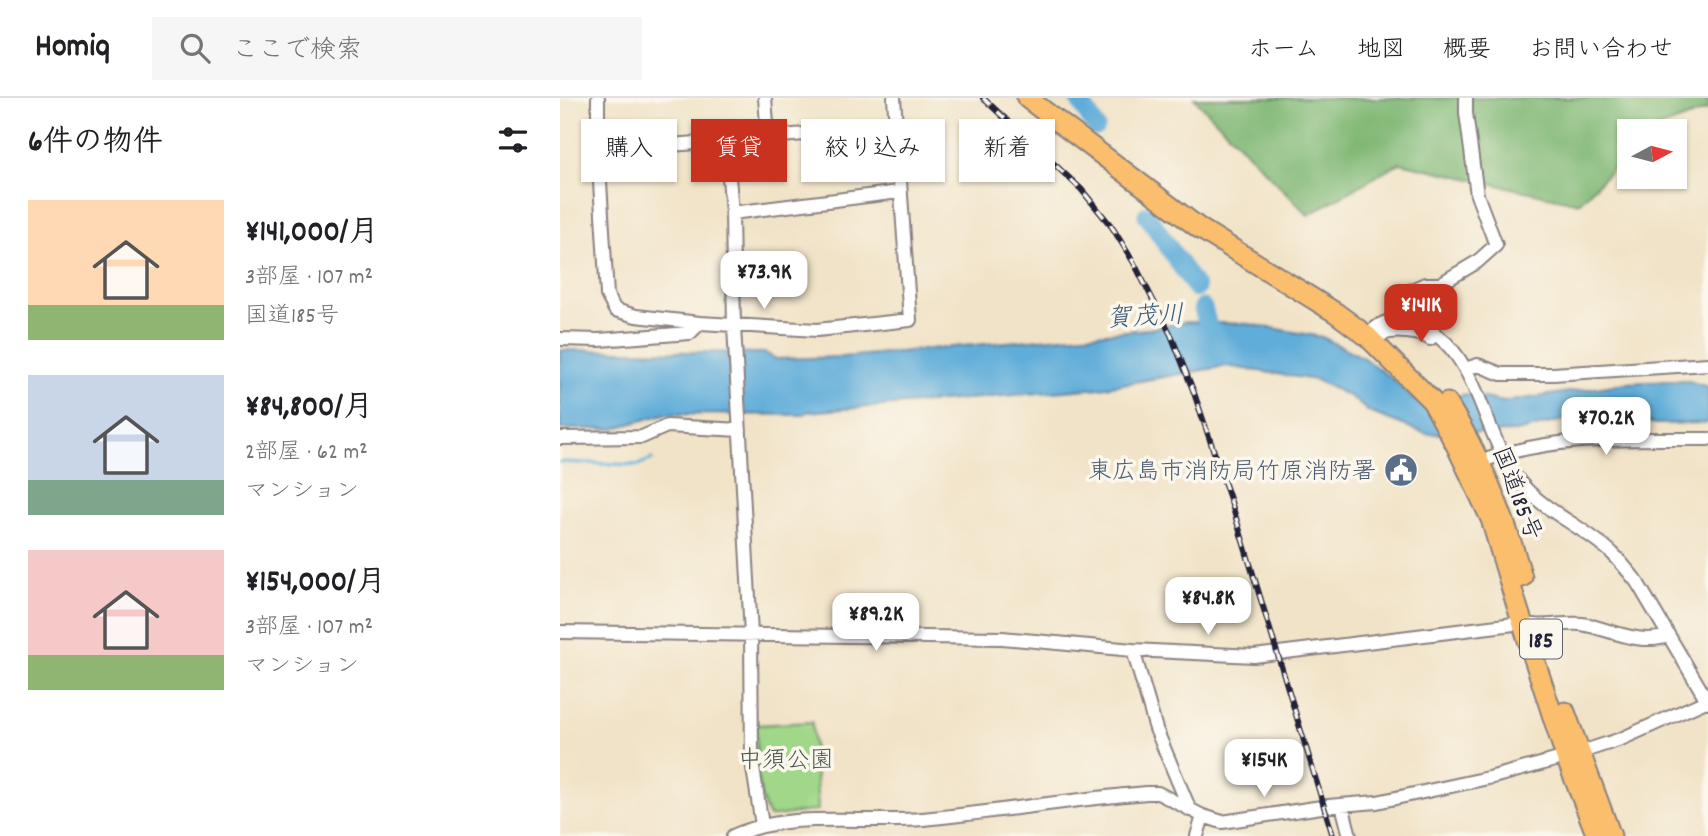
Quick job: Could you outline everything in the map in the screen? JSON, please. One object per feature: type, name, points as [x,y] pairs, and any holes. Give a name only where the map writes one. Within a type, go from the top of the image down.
[{"type":"highway","name":"国道185号","points":[[1027,98],[1199,228],[1253,263],[1341,305],[1403,352],[1447,403],[1530,625],[1597,836]]},
{"type":"highway","name":"国道185号","points":[[1379,334],[1480,462],[1511,537],[1530,625]]},
{"type":"highway","name":"国道185号","points":[[1573,755],[1611,836]]},
{"type":"street","points":[[598,98],[598,119]]},
{"type":"street","points":[[765,98],[767,119]]},
{"type":"street","points":[[894,98],[895,119]]},
{"type":"street","points":[[1379,334],[1405,293],[1425,284],[1440,284],[1477,262],[1496,245],[1477,195],[1466,98]]},
{"type":"street","points":[[600,182],[607,295],[615,310],[636,316],[700,323],[735,331],[817,330],[910,320],[899,182]]},
{"type":"street","points":[[729,182],[751,634],[752,762],[762,825]]},
{"type":"street","points":[[732,213],[900,192]]},
{"type":"street","points":[[560,339],[599,340],[690,333],[700,323]]},
{"type":"street","points":[[733,836],[762,825],[853,819],[920,819],[1146,793],[1158,793],[1203,816],[1222,822],[1377,802],[1480,780],[1573,755],[1620,739],[1707,701],[1637,582],[1612,552],[1544,503],[1520,482],[1499,449],[1467,372],[1426,335],[1411,332],[1379,334]]},
{"type":"street","points":[[1467,372],[1478,365],[1501,374],[1553,374],[1708,364]]},
{"type":"street","points":[[560,438],[642,437],[667,426],[740,426]]},
{"type":"street","points":[[1480,462],[1499,449],[1583,441],[1708,439]]},
{"type":"street","points":[[560,632],[1002,639],[1133,650],[1254,656],[1562,623],[1584,625],[1637,638],[1656,640],[1668,636]]},
{"type":"street","points":[[1133,650],[1156,729],[1190,810]]},
{"type":"street","points":[[1342,805],[1350,836]]},
{"type":"street","points":[[1196,836],[1203,816]]},
{"type":"green space","points":[[1194,98],[1708,98],[1708,110],[1683,119],[1617,119],[1617,164],[1579,203],[1400,163],[1308,215]]},
{"type":"green space","name":"中須公園","points":[[812,722],[818,810],[769,817],[759,784],[756,725]]},
{"type":"water","points":[[1186,322],[1249,324],[1322,337],[1362,357],[1393,379],[1414,400],[1449,399],[1466,394],[1503,402],[1627,383],[1685,380],[1708,387],[1708,423],[1656,424],[1623,418],[1590,417],[1563,420],[1516,432],[1427,434],[1369,412],[1351,397],[1316,380],[1226,366],[1100,388],[807,412],[803,415],[664,414],[613,429],[560,429],[560,350],[765,353],[776,359],[843,357],[1149,329]]},
{"type":"waterway","points":[[1078,98],[1096,127]]},
{"type":"waterway","points":[[1147,215],[1196,288]]},
{"type":"waterway","points":[[1203,308],[1211,337]]},
{"type":"waterway","points":[[560,462],[638,465],[652,459]]},
{"type":"railway","points":[[983,98],[1081,189],[1112,227],[1171,335],[1193,390],[1232,505],[1333,836]]},
{"type":"place","name":"東広島市消防局竹原消防署","points":[[1401,470]]},
{"type":"water label","name":"賀茂川","points":[[1145,315]]}]
